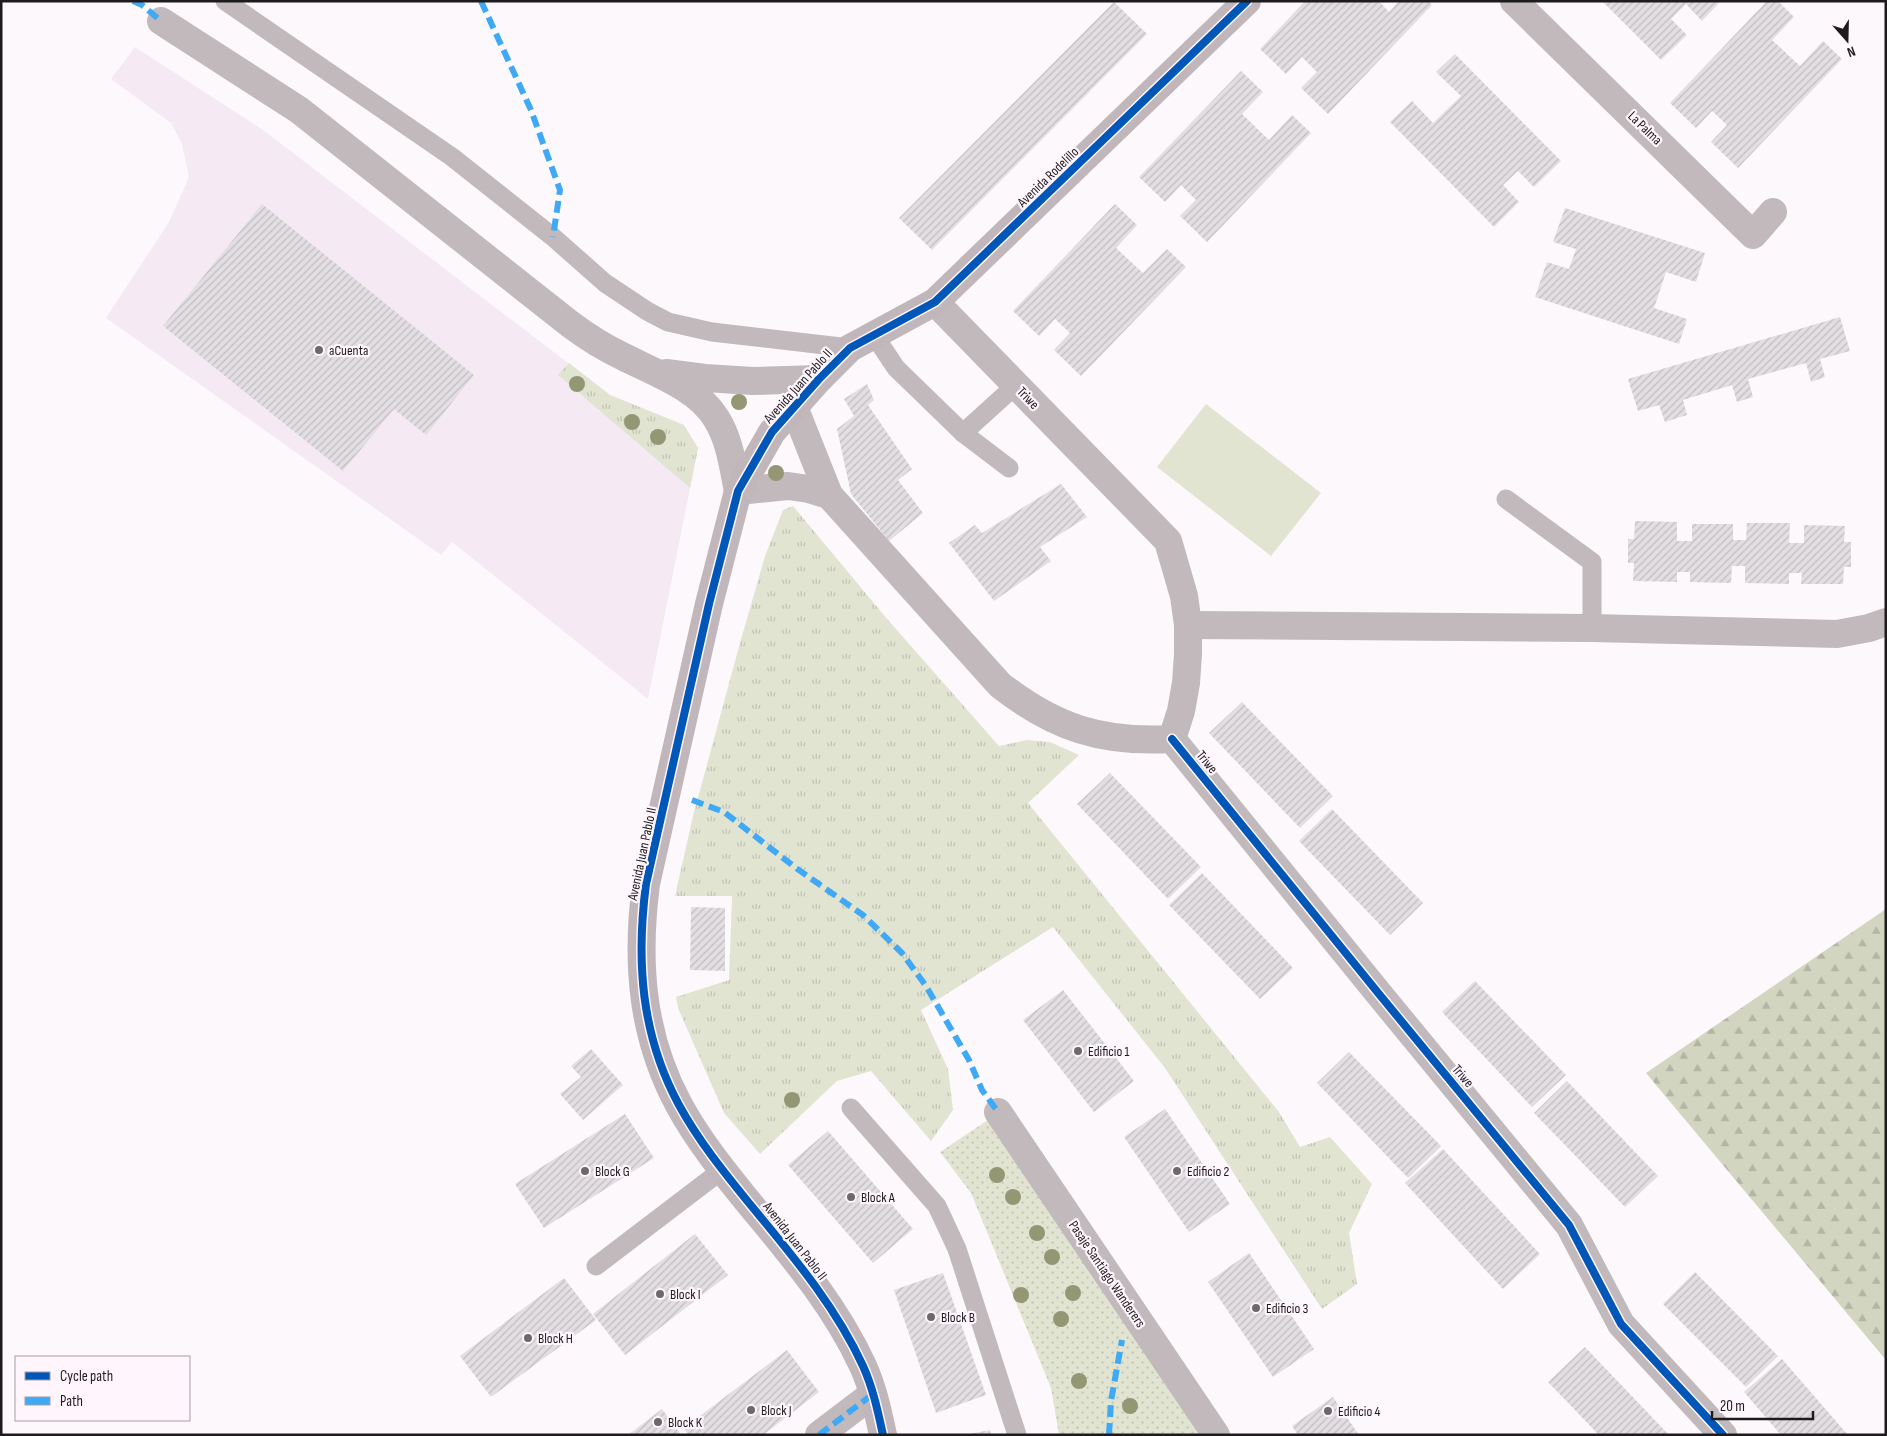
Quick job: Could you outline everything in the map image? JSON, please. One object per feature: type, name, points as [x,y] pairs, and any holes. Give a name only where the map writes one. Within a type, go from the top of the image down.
[{"type":"street","name":"Avenida Rodelillo","points":[[850,348],[935,302],[1247,1]]},
{"type":"street","name":"La Palma","points":[[1514,1],[1753,235],[1774,212]]},
{"type":"street","points":[[161,21],[299,110],[592,340],[655,371],[699,398],[716,418],[727,440],[738,491],[788,486],[829,495]]},
{"type":"street","name":"Triwe","points":[[935,302],[1168,541],[1184,596],[1188,624],[1186,683],[1181,711],[1172,739],[1569,1225],[1621,1324],[1723,1435]]},
{"type":"street","name":"Avenida Juan Pablo II","points":[[850,348],[819,379],[772,432],[738,491],[710,604],[650,867],[641,922],[641,959],[644,996],[651,1033],[663,1069],[678,1103],[693,1129],[722,1170],[800,1266],[841,1324],[864,1367],[874,1394],[883,1435]]},
{"type":"street","points":[[655,371],[705,378],[753,381],[819,379]]},
{"type":"street","points":[[794,407],[829,495],[1000,685],[1020,701],[1042,714],[1067,726],[1092,734],[1118,739],[1172,739]]},
{"type":"street","points":[[1188,624],[1592,628],[1837,634],[1869,628],[1886,622]]},
{"type":"street","name":"Pasaje Santiago Wanderers","points":[[998,1112],[1216,1435]]},
{"type":"street","points":[[819,1435],[874,1394]]},
{"type":"lane","points":[[225,1],[452,157],[553,237],[605,284],[647,311],[668,322],[712,332],[850,348]]},
{"type":"lane","points":[[874,335],[896,368],[963,433],[1009,468]]},
{"type":"lane","points":[[963,433],[1016,385]]},
{"type":"lane","points":[[1506,498],[1592,562],[1592,628]]},
{"type":"lane","points":[[851,1108],[937,1206],[957,1249],[1016,1435]]},
{"type":"lane","points":[[596,1266],[722,1170]]},
{"type":"shaded area","points":[[135,47],[263,130],[610,395],[684,425],[698,448],[648,699],[452,542],[441,555],[106,318],[169,222],[189,177],[182,144],[171,123],[111,79]]},
{"type":"green space","points":[[569,363],[610,395],[684,425],[698,448],[690,488],[558,375]]},
{"type":"green space","points":[[1206,404],[1321,493],[1271,556],[1157,467]]},
{"type":"green space","points":[[793,506],[888,620],[999,746],[1027,740],[1050,742],[1079,755],[1028,803],[1279,1112],[1300,1147],[1330,1137],[1372,1184],[1349,1233],[1357,1284],[1322,1309],[1165,1068],[1053,927],[921,1010],[948,1069],[953,1110],[931,1141],[871,1071],[837,1081],[760,1154],[724,1113],[678,1008],[676,997],[729,980],[732,896],[675,896],[693,816],[765,556],[783,510]]},
{"type":"green space","points":[[1886,909],[1886,1360],[1646,1073]]},
{"type":"green space","points":[[988,1120],[1199,1435],[1059,1435],[1051,1388],[971,1193],[940,1152]]},
{"type":"building","points":[[1305,1],[1379,1],[1389,12],[1399,1],[1428,1],[1432,5],[1328,114],[1301,88],[1317,72],[1302,57],[1286,74],[1260,49]]},
{"type":"building","points":[[1602,1],[1721,1],[1702,21],[1686,4],[1671,19],[1687,35],[1661,60]]},
{"type":"building","points":[[1767,1],[1778,1],[1794,17],[1772,40],[1800,66],[1823,41],[1842,59],[1738,168],[1711,142],[1727,125],[1712,111],[1696,128],[1670,103]]},
{"type":"building","points":[[1114,2],[1147,34],[932,250],[899,218]]},
{"type":"building","points":[[1455,54],[1561,161],[1534,187],[1518,171],[1503,185],[1519,202],[1494,227],[1390,122],[1412,101],[1433,123],[1461,96],[1436,72]]},
{"type":"building","points":[[1241,71],[1263,92],[1242,114],[1269,140],[1292,115],[1311,133],[1207,242],[1180,216],[1196,200],[1181,185],[1165,202],[1139,177]]},
{"type":"building","name":"aCuenta","points":[[262,204],[474,375],[426,435],[394,409],[343,471],[163,326]]},
{"type":"building","points":[[1115,204],[1137,225],[1116,248],[1143,273],[1167,249],[1186,267],[1081,376],[1054,350],[1070,333],[1055,319],[1039,336],[1013,311]]},
{"type":"building","points":[[1565,208],[1705,253],[1696,282],[1666,272],[1654,308],[1687,319],[1679,344],[1535,297],[1547,262],[1569,269],[1576,249],[1553,242]]},
{"type":"building","points":[[1840,317],[1850,351],[1820,359],[1825,377],[1811,382],[1806,363],[1748,379],[1753,397],[1737,402],[1732,385],[1683,400],[1687,415],[1665,422],[1659,405],[1638,411],[1628,379]]},
{"type":"building","points":[[867,384],[874,400],[868,405],[912,469],[898,480],[923,513],[889,541],[851,494],[837,429],[854,416],[844,399]]},
{"type":"building","points":[[1061,484],[1087,517],[1040,547],[1051,561],[994,601],[949,543],[975,525],[982,533]]},
{"type":"building","points":[[1635,521],[1677,522],[1677,541],[1692,541],[1692,524],[1733,524],[1733,540],[1746,540],[1747,523],[1790,523],[1789,543],[1804,543],[1804,525],[1845,526],[1844,542],[1851,542],[1851,567],[1844,567],[1843,584],[1801,584],[1802,573],[1789,573],[1789,584],[1745,583],[1745,566],[1732,566],[1731,583],[1690,582],[1690,572],[1677,572],[1677,582],[1633,581],[1634,563],[1628,563],[1628,539],[1634,539]]},
{"type":"building","points":[[1242,702],[1333,796],[1300,828],[1209,733]]},
{"type":"building","points":[[1110,773],[1201,867],[1168,899],[1077,804]]},
{"type":"building","points":[[1332,809],[1423,903],[1390,935],[1299,841]]},
{"type":"building","points":[[1202,873],[1293,968],[1260,999],[1169,905]]},
{"type":"building","points":[[691,907],[725,908],[725,971],[690,970]]},
{"type":"building","points":[[1475,981],[1566,1075],[1532,1107],[1442,1012]]},
{"type":"building","name":"Edificio 1","points":[[1063,990],[1134,1081],[1094,1112],[1023,1020]]},
{"type":"building","points":[[591,1049],[623,1085],[583,1120],[560,1094],[581,1077],[571,1066]]},
{"type":"building","points":[[1349,1052],[1441,1146],[1408,1178],[1317,1083]]},
{"type":"building","points":[[1567,1081],[1658,1176],[1625,1207],[1534,1113]]},
{"type":"building","name":"Edificio 2","points":[[1165,1109],[1230,1204],[1189,1232],[1124,1137]]},
{"type":"building","name":"Block G","points":[[625,1114],[654,1158],[544,1228],[515,1184]]},
{"type":"building","name":"Block A","points":[[828,1131],[913,1229],[873,1263],[788,1165]]},
{"type":"building","points":[[1443,1149],[1540,1254],[1503,1289],[1405,1183]]},
{"type":"building","name":"Block I","points":[[695,1234],[728,1275],[625,1355],[593,1314]]},
{"type":"building","name":"Edificio 3","points":[[1249,1253],[1314,1349],[1273,1377],[1208,1282]]},
{"type":"building","points":[[1695,1272],[1778,1356],[1746,1387],[1663,1304]]},
{"type":"building","name":"Block B","points":[[943,1273],[986,1395],[936,1413],[894,1290]]},
{"type":"building","name":"Block H","points":[[564,1278],[596,1320],[491,1397],[460,1356]]},
{"type":"building","points":[[1585,1347],[1669,1435],[1599,1435],[1548,1382]]},
{"type":"building","name":"Block J","points":[[787,1350],[819,1392],[763,1435],[688,1435],[684,1428]]},
{"type":"building","points":[[1782,1359],[1848,1435],[1781,1435],[1744,1392]]},
{"type":"building","name":"Edificio 4","points":[[1333,1397],[1359,1435],[1298,1435],[1292,1426]]},
{"type":"building","name":"Block K","points":[[662,1409],[681,1435],[628,1435]]},
{"type":"building","points":[[990,1430],[991,1435],[969,1435],[969,1434]]},
{"type":"marked path","points":[[133,1],[142,5],[161,21]]},
{"type":"marked path","points":[[481,1],[531,110],[560,190],[553,237]]},
{"type":"marked path","points":[[692,800],[724,812],[796,868],[863,915],[902,953],[926,986],[969,1060],[982,1090],[998,1112]]},
{"type":"marked path","points":[[1109,1435],[1111,1401],[1122,1340]]},
{"type":"marked path","points":[[819,1435],[873,1394]]},
{"type":"cycle path","points":[[883,1435],[870,1383],[852,1344],[826,1301],[781,1241],[720,1167],[694,1131],[666,1079],[649,1025],[642,969],[643,913],[646,884],[709,604],[738,491],[772,432],[819,379],[850,348],[935,302],[1247,1]]},
{"type":"cycle path","points":[[1172,739],[1569,1225],[1621,1324],[1723,1435]]},
{"type":"place","name":"aCuenta","points":[[319,350]]},
{"type":"place","name":"Edificio 1","points":[[1078,1051]]},
{"type":"place","name":"Block G","points":[[585,1171]]},
{"type":"place","name":"Edificio 2","points":[[1177,1171]]},
{"type":"place","name":"Block A","points":[[851,1197]]},
{"type":"place","name":"Block I","points":[[660,1294]]},
{"type":"place","name":"Edificio 3","points":[[1256,1308]]},
{"type":"place","name":"Block B","points":[[931,1317]]},
{"type":"place","name":"Block H","points":[[528,1338]]},
{"type":"place","name":"Block J","points":[[751,1410]]},
{"type":"place","name":"Edificio 4","points":[[1328,1411]]},
{"type":"place","name":"Block K","points":[[658,1422]]}]
